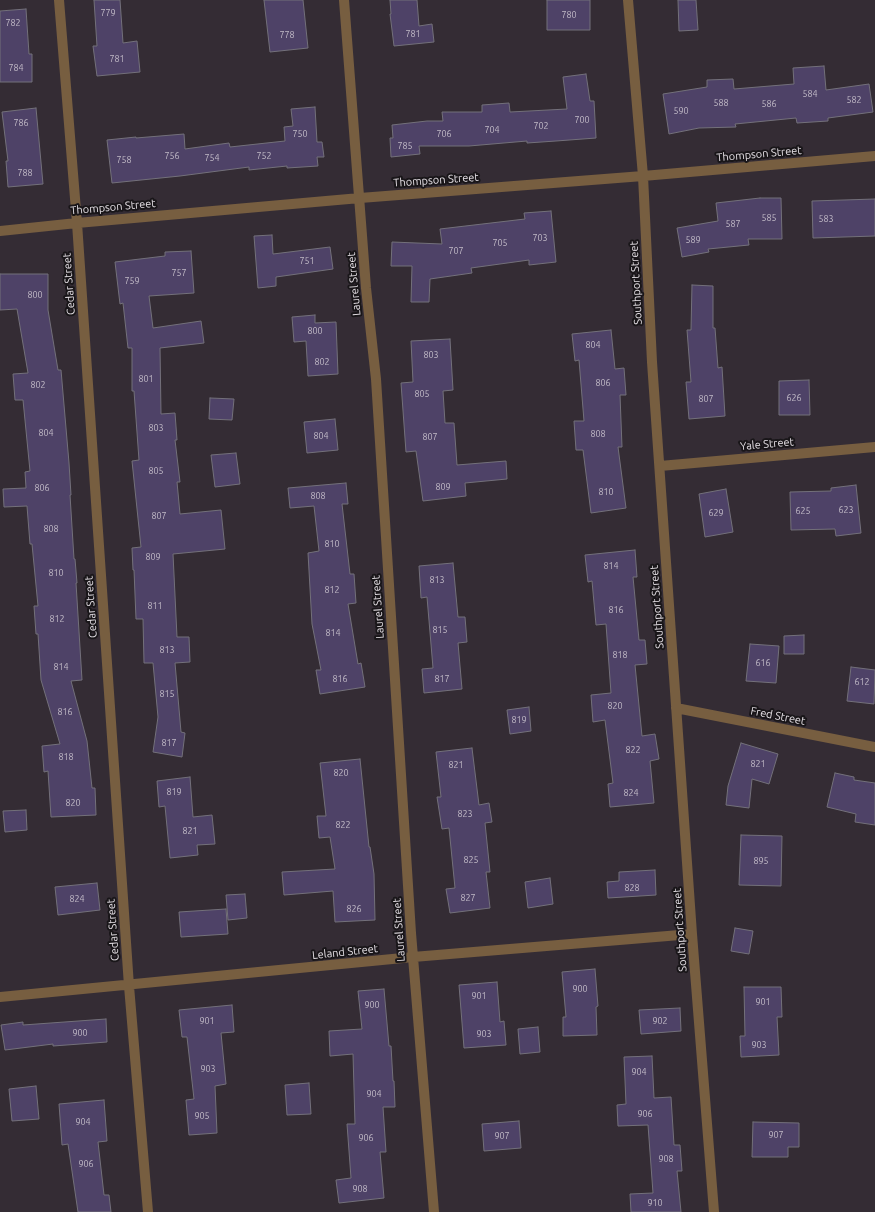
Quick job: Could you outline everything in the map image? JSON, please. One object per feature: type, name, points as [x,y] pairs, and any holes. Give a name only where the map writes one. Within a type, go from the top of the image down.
[{"type":"street","name":"Cedar Street","points":[[59,0],[77,222],[129,986],[148,1212]]},
{"type":"street","name":"Laurel Street","points":[[344,0],[366,288],[376,379],[412,957],[434,1212]]},
{"type":"street","name":"Southport Street","points":[[628,0],[643,176],[652,362],[692,934],[714,1212]]},
{"type":"street","name":"Thompson Street","points":[[0,231],[77,222],[875,156]]},
{"type":"street","name":"Yale Street","points":[[660,466],[875,447]]},
{"type":"street","name":"Fred Street","points":[[676,708],[875,747]]},
{"type":"street","name":"Leland Street","points":[[0,997],[129,986],[412,957],[692,934]]},
{"type":"building","points":[[94,0],[120,0],[123,43],[137,41],[140,72],[97,76],[93,46],[97,46]]},
{"type":"building","points":[[264,0],[303,0],[308,48],[270,52]]},
{"type":"building","points":[[390,0],[417,0],[419,26],[432,24],[434,42],[394,46],[390,14]]},
{"type":"building","points":[[547,0],[590,0],[590,30],[547,30]]},
{"type":"building","points":[[678,0],[696,0],[698,30],[679,31]]},
{"type":"building","points":[[26,9],[29,54],[32,54],[32,82],[0,82],[0,11]]},
{"type":"building","points":[[824,66],[826,90],[869,84],[873,112],[828,118],[828,121],[797,123],[796,118],[735,124],[736,127],[699,128],[669,134],[663,94],[707,87],[707,80],[733,79],[734,89],[794,84],[793,68]]},
{"type":"building","points":[[586,74],[590,101],[594,101],[596,138],[527,143],[527,141],[469,146],[419,146],[420,154],[391,157],[390,138],[393,138],[392,125],[427,121],[443,121],[442,112],[482,112],[482,105],[509,103],[510,112],[567,109],[563,77]]},
{"type":"building","points":[[315,107],[317,142],[322,142],[324,157],[317,157],[318,166],[287,168],[287,166],[249,170],[249,167],[112,183],[107,140],[184,134],[185,149],[229,143],[230,147],[285,141],[284,127],[293,126],[291,109]]},
{"type":"building","points":[[36,108],[43,184],[8,187],[6,161],[8,161],[2,112]]},
{"type":"building","points":[[760,198],[781,198],[782,239],[748,239],[749,245],[708,249],[709,252],[682,257],[677,228],[718,221],[716,203]]},
{"type":"building","points":[[875,199],[875,236],[813,238],[812,201]]},
{"type":"building","points":[[551,211],[556,262],[529,265],[529,260],[471,268],[472,273],[430,279],[429,302],[411,302],[412,266],[391,266],[392,242],[442,244],[440,229],[525,219],[524,213]]},
{"type":"building","points":[[272,235],[273,254],[330,247],[333,269],[276,277],[276,286],[258,288],[254,236]]},
{"type":"building","points":[[191,251],[194,293],[149,296],[153,328],[201,321],[204,343],[160,348],[161,414],[175,413],[177,440],[175,440],[180,482],[177,482],[180,514],[221,510],[225,549],[173,554],[177,637],[189,637],[190,662],[175,663],[181,732],[185,733],[182,757],[153,752],[158,717],[153,663],[144,663],[143,619],[136,619],[133,570],[132,548],[141,547],[132,461],[139,460],[134,391],[132,391],[132,348],[128,348],[123,303],[120,304],[115,262],[165,256],[165,252]]},
{"type":"building","points":[[0,274],[48,274],[48,310],[58,370],[61,370],[77,583],[82,680],[71,681],[87,741],[92,788],[95,788],[96,815],[51,817],[48,771],[44,772],[42,746],[60,744],[41,680],[38,634],[36,634],[34,606],[38,606],[27,506],[4,507],[3,489],[26,488],[25,472],[30,471],[23,400],[15,400],[13,374],[28,373],[17,309],[0,310]]},
{"type":"building","points":[[692,285],[713,286],[713,328],[715,328],[718,368],[722,367],[725,416],[689,419],[686,382],[691,382],[687,330],[691,330]]},
{"type":"building","points":[[315,315],[315,323],[336,322],[338,374],[308,376],[306,341],[294,342],[292,317]]},
{"type":"building","points":[[611,330],[615,369],[624,368],[626,395],[620,395],[622,447],[618,447],[626,508],[591,513],[583,450],[576,450],[574,421],[584,421],[579,360],[575,361],[572,334]]},
{"type":"building","points":[[450,339],[453,390],[443,391],[445,423],[454,423],[457,465],[506,461],[507,479],[465,483],[466,496],[423,501],[416,451],[406,452],[401,383],[413,382],[411,341]]},
{"type":"building","points":[[809,380],[810,415],[779,415],[779,381]]},
{"type":"building","points":[[210,398],[234,399],[232,420],[209,419]]},
{"type":"building","points":[[335,419],[338,450],[307,453],[304,422]]},
{"type":"building","points":[[236,453],[240,484],[215,487],[211,455]]},
{"type":"building","points":[[346,483],[348,504],[342,504],[350,574],[354,574],[356,603],[348,604],[358,664],[361,663],[365,687],[320,694],[316,670],[321,670],[312,624],[308,553],[319,551],[314,506],[290,508],[288,488]]},
{"type":"building","points":[[856,485],[861,533],[836,536],[835,529],[791,530],[790,492],[831,491],[831,488]]},
{"type":"building","points":[[726,489],[733,532],[705,537],[699,494]]},
{"type":"building","points":[[635,550],[637,577],[633,577],[639,640],[645,640],[647,664],[635,665],[642,736],[655,734],[659,759],[650,761],[654,803],[610,807],[608,784],[613,783],[605,720],[593,722],[591,695],[611,693],[606,624],[596,625],[592,581],[588,582],[585,555]]},
{"type":"building","points":[[453,563],[458,617],[465,617],[467,642],[458,643],[462,689],[424,693],[422,669],[433,668],[427,597],[421,598],[419,566]]},
{"type":"building","points":[[804,635],[804,654],[784,654],[784,636]]},
{"type":"building","points":[[750,644],[779,646],[776,683],[746,681]]},
{"type":"building","points":[[851,667],[875,670],[874,704],[847,701]]},
{"type":"building","points":[[529,707],[531,731],[510,734],[507,710]]},
{"type":"building","points":[[741,743],[778,754],[769,784],[752,779],[749,808],[726,805],[728,786]]},
{"type":"building","points":[[472,748],[479,805],[489,803],[492,822],[485,823],[490,872],[486,872],[490,908],[450,913],[446,889],[455,888],[449,828],[442,829],[437,797],[441,797],[436,752]]},
{"type":"building","points":[[360,759],[369,847],[374,874],[375,920],[335,922],[333,891],[284,895],[282,872],[335,869],[330,837],[319,838],[317,816],[326,816],[320,763]]},
{"type":"building","points":[[835,773],[854,777],[854,780],[875,783],[875,825],[855,822],[856,814],[827,807]]},
{"type":"building","points":[[190,777],[193,817],[212,815],[215,844],[197,845],[198,855],[170,858],[165,806],[159,807],[157,781]]},
{"type":"building","points":[[26,810],[27,830],[5,832],[3,811]]},
{"type":"building","points":[[741,835],[782,836],[781,886],[739,885]]},
{"type":"building","points":[[655,870],[656,895],[608,898],[607,882],[619,881],[619,872]]},
{"type":"building","points":[[550,878],[553,904],[528,908],[525,882]]},
{"type":"building","points":[[97,883],[100,910],[58,915],[55,887]]},
{"type":"building","points":[[245,894],[247,918],[228,920],[226,895]]},
{"type":"building","points":[[226,909],[228,934],[181,937],[179,912]]},
{"type":"building","points":[[735,928],[753,931],[749,954],[731,951]]},
{"type":"building","points":[[595,969],[598,1006],[596,1007],[597,1035],[563,1036],[563,1017],[566,1017],[562,972]]},
{"type":"building","points":[[497,982],[500,1022],[504,1021],[506,1045],[464,1048],[459,985]]},
{"type":"building","points":[[744,987],[781,987],[782,1017],[777,1017],[779,1055],[741,1057],[740,1036],[745,1036]]},
{"type":"building","points":[[384,989],[389,1046],[391,1046],[395,1107],[383,1107],[386,1152],[380,1152],[384,1198],[339,1203],[336,1180],[351,1178],[347,1124],[355,1124],[353,1054],[330,1056],[329,1031],[362,1029],[358,991]]},
{"type":"building","points":[[232,1005],[234,1032],[221,1033],[226,1084],[215,1086],[217,1133],[189,1135],[186,1100],[194,1099],[187,1037],[182,1037],[179,1010]]},
{"type":"building","points":[[680,1008],[681,1031],[641,1034],[639,1010]]},
{"type":"building","points":[[106,1019],[107,1042],[53,1046],[53,1044],[5,1050],[1,1025],[23,1022],[23,1025]]},
{"type":"building","points":[[538,1027],[540,1052],[520,1054],[518,1029]]},
{"type":"building","points":[[652,1056],[654,1098],[671,1097],[674,1145],[680,1145],[682,1171],[677,1171],[681,1212],[631,1212],[630,1194],[653,1193],[648,1125],[618,1126],[617,1105],[626,1104],[624,1057]]},
{"type":"building","points":[[309,1083],[311,1114],[287,1115],[285,1085]]},
{"type":"building","points":[[36,1086],[39,1119],[12,1121],[9,1089]]},
{"type":"building","points":[[104,1100],[107,1141],[98,1142],[104,1195],[109,1195],[111,1212],[78,1212],[68,1144],[62,1145],[59,1104]]},
{"type":"building","points":[[519,1121],[521,1148],[484,1151],[482,1124]]},
{"type":"building","points":[[753,1122],[799,1123],[799,1147],[788,1147],[788,1157],[752,1157]]}]
